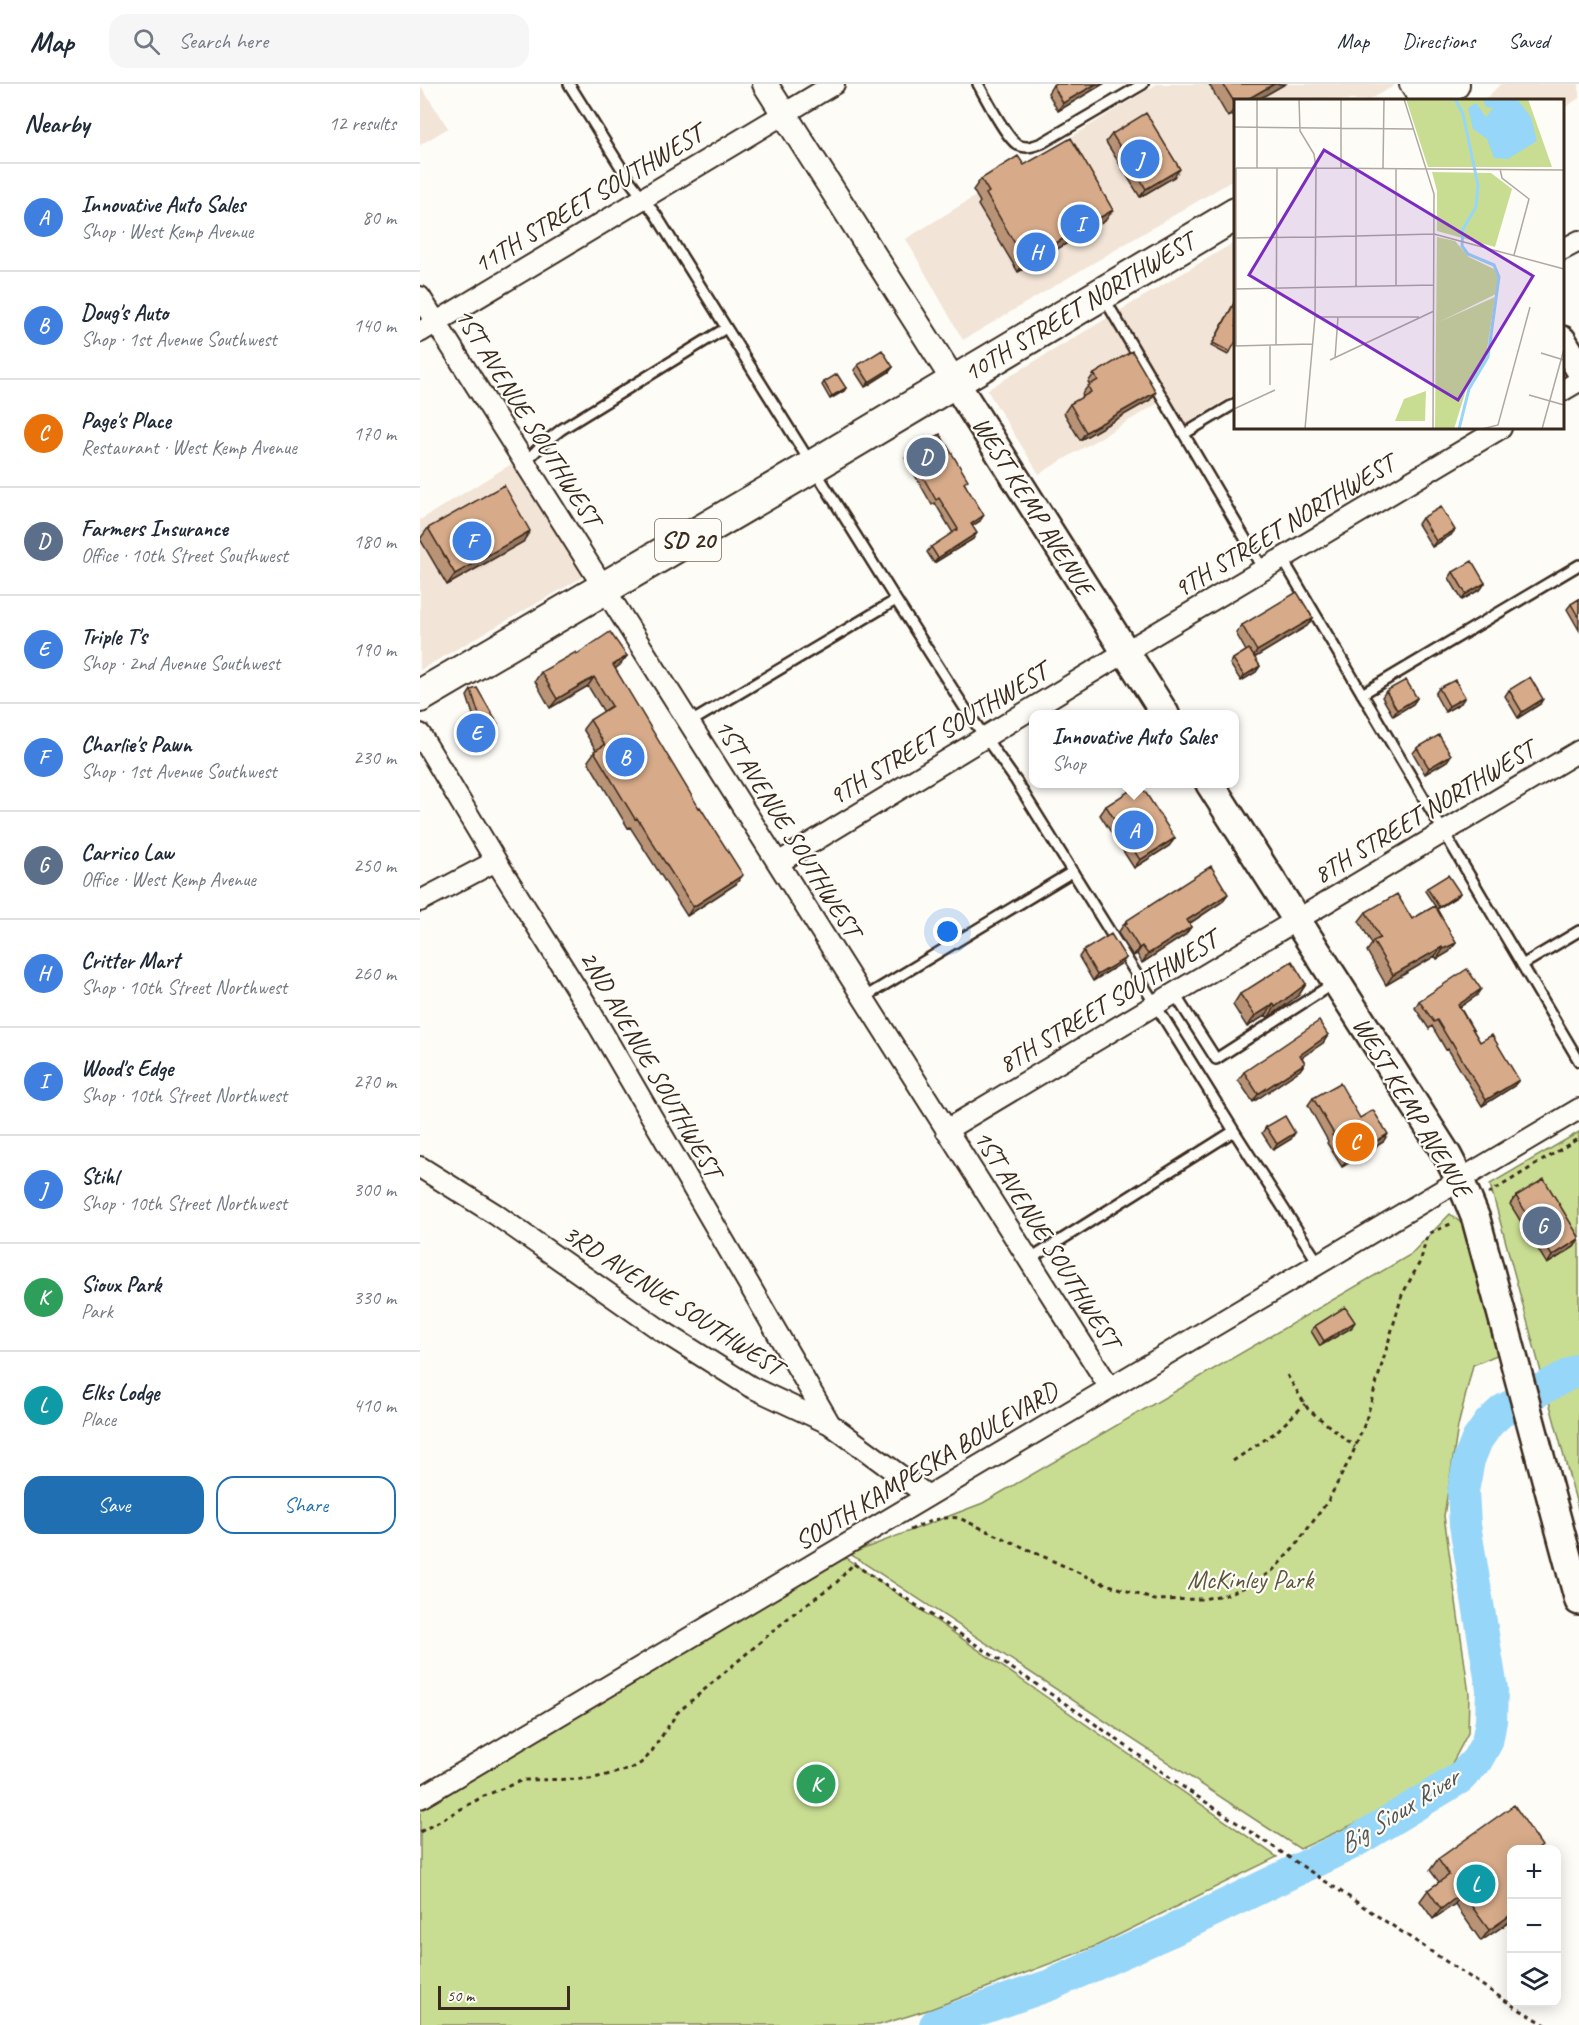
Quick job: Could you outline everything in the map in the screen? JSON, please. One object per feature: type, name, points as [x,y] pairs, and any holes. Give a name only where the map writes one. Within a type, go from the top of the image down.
[{"type":"main road","points":[[1430,99],[1453,84]]},
{"type":"main road","name":"10TH STREET NORTHWEST","points":[[954,381],[1234,215]]},
{"type":"main road","points":[[1564,342],[1579,368]]},
{"type":"main road","name":"SD 20","points":[[420,696],[605,589],[954,381]]},
{"type":"main road","name":"WEST KEMP AVENUE","points":[[954,381],[1163,710]]},
{"type":"main road","name":"WEST KEMP AVENUE","points":[[1212,788],[1447,1155],[1460,1180],[1476,1219],[1579,1601]]},
{"type":"street","name":"WEST KEMP AVENUE","points":[[765,84],[954,381]]},
{"type":"street","name":"11TH STREET SOUTHWEST","points":[[428,327],[834,84]]},
{"type":"street","points":[[1412,84],[1421,99]]},
{"type":"street","points":[[1564,249],[1579,241]]},
{"type":"street","name":"1ST AVENUE SOUTHWEST","points":[[420,297],[428,327],[525,462],[1110,1388]]},
{"type":"street","points":[[1564,390],[1579,381]]},
{"type":"street","name":"9TH STREET NORTHWEST","points":[[1125,652],[1499,429]]},
{"type":"street","name":"9TH STREET SOUTHWEST","points":[[1029,710],[1125,652]]},
{"type":"street","name":"9TH STREET SOUTHWEST","points":[[778,863],[1029,710]]},
{"type":"street","name":"2ND AVENUE SOUTHWEST","points":[[420,734],[595,1020],[830,1424]]},
{"type":"street","name":"8TH STREET NORTHWEST","points":[[1297,920],[1579,751]]},
{"type":"street","points":[[420,901],[496,861]]},
{"type":"street","name":"8TH STREET SOUTHWEST","points":[[946,1130],[1297,920]]},
{"type":"street","name":"SOUTH KAMPESKA BOULEVARD","points":[[420,1798],[1579,1109]]},
{"type":"street","name":"3RD AVENUE SOUTHWEST","points":[[420,1167],[495,1214],[659,1329],[751,1388],[830,1424],[928,1496]]},
{"type":"lane","points":[[569,84],[627,177],[656,215],[896,600],[1016,781],[1319,1264]]},
{"type":"lane","points":[[978,84],[1009,137],[1018,145],[1025,147],[1042,143],[1143,84]]},
{"type":"lane","points":[[1101,294],[1263,569]]},
{"type":"lane","points":[[525,462],[562,429],[726,328]]},
{"type":"lane","points":[[1184,434],[1234,404]]},
{"type":"lane","points":[[1282,558],[1579,1061]]},
{"type":"lane","points":[[1362,694],[1579,565]]},
{"type":"lane","points":[[689,723],[896,600]]},
{"type":"lane","points":[[863,998],[1072,872]]},
{"type":"lane","points":[[1522,965],[1579,932]]},
{"type":"lane","points":[[1174,993],[1216,1059],[1336,982]]},
{"type":"lane","points":[[1029,1260],[1234,1131]]},
{"type":"path","points":[[1491,1192],[1579,1138]]},
{"type":"path","points":[[907,1531],[933,1519],[959,1518],[1097,1581],[1155,1599],[1203,1599],[1228,1594],[1252,1584],[1273,1570],[1293,1549],[1328,1501],[1365,1423],[1402,1295],[1421,1260],[1426,1239],[1430,1233],[1454,1222]]},
{"type":"path","points":[[1287,1375],[1308,1409],[1355,1447]]},
{"type":"path","points":[[1233,1461],[1276,1432],[1305,1404]]},
{"type":"path","points":[[835,1552],[1078,1712],[1189,1791],[1515,2007],[1546,2025]]},
{"type":"path","points":[[420,1832],[484,1796],[523,1780],[590,1779],[631,1769],[641,1763],[655,1747],[677,1713],[793,1614],[837,1582],[860,1558]]},
{"type":"shaded area","points":[[1157,84],[1393,84],[1394,86],[1370,99],[1234,99],[1234,180],[963,340],[906,239]]},
{"type":"shaded area","points":[[1501,84],[1579,84],[1579,98],[1564,108],[1564,99],[1485,99]]},
{"type":"shaded area","points":[[420,85],[448,128],[420,145]]},
{"type":"shaded area","points":[[1234,243],[1234,395],[1183,426],[1167,398],[1039,474],[987,390]]},
{"type":"shaded area","points":[[513,463],[588,574],[420,670],[420,520]]},
{"type":"green space","points":[[1579,1132],[1579,1512],[1490,1184]]},
{"type":"green space","name":"McKinley Park","points":[[1450,1214],[1466,1227],[1499,1354],[1473,1365],[1458,1426],[1444,1516],[1469,1694],[1468,1733],[1449,1769],[1432,1788],[1300,1849],[850,1554],[983,1503],[1410,1255]]},
{"type":"green space","points":[[840,1554],[1277,1857],[1096,1946],[931,2009],[879,2025],[420,2025],[420,1809]]},
{"type":"building","points":[[1096,84],[1063,103],[1053,85]]},
{"type":"building","points":[[1223,84],[1274,84],[1248,99],[1234,99],[1234,102]]},
{"type":"building","points":[[1146,113],[1180,169],[1146,189],[1112,134]]},
{"type":"building","points":[[1071,138],[1113,210],[1025,261],[986,194],[989,192],[981,179],[1018,156],[1024,165]]},
{"type":"building","points":[[1234,304],[1234,345],[1230,352],[1213,343]]},
{"type":"building","points":[[882,350],[893,367],[869,382],[858,365]]},
{"type":"building","points":[[1132,351],[1156,392],[1086,432],[1070,404],[1091,392],[1088,386],[1098,380],[1094,374]]},
{"type":"building","points":[[837,374],[846,388],[832,396],[824,382]]},
{"type":"building","points":[[940,434],[968,480],[964,483],[984,515],[971,524],[977,533],[938,558],[931,547],[958,529],[939,498],[936,500],[909,452]]},
{"type":"building","points":[[504,485],[530,531],[455,574],[428,528]]},
{"type":"building","points":[[1441,507],[1455,530],[1436,541],[1422,518]]},
{"type":"building","points":[[1472,561],[1485,583],[1466,594],[1453,572]]},
{"type":"building","points":[[1297,592],[1313,618],[1257,651],[1242,625]]},
{"type":"building","points":[[1579,599],[1579,618],[1571,604]]},
{"type":"building","points":[[610,632],[627,656],[613,665],[699,808],[743,875],[693,907],[637,818],[635,819],[594,751],[605,745],[590,720],[612,706],[594,677],[557,699],[541,672],[576,652],[577,654]]},
{"type":"building","points":[[1249,649],[1260,666],[1244,676],[1233,659]]},
{"type":"building","points":[[1530,677],[1543,699],[1522,712],[1509,690]]},
{"type":"building","points":[[1406,680],[1417,698],[1397,710],[1386,691]]},
{"type":"building","points":[[1455,680],[1465,697],[1449,706],[1439,688]]},
{"type":"building","points":[[477,688],[498,724],[489,730],[492,735],[477,744],[466,726],[480,718],[471,690]]},
{"type":"building","points":[[1439,735],[1451,755],[1429,768],[1417,748]]},
{"type":"building","points":[[1134,788],[1143,788],[1175,838],[1140,860],[1106,806]]},
{"type":"building","points":[[1211,866],[1228,894],[1187,920],[1191,927],[1148,954],[1142,946],[1139,948],[1124,924],[1127,923],[1126,921]]},
{"type":"building","points":[[1448,875],[1460,893],[1439,907],[1427,888]]},
{"type":"building","points":[[1397,894],[1412,919],[1435,906],[1456,943],[1443,949],[1442,947],[1393,975],[1373,941],[1380,938],[1366,912]]},
{"type":"building","points":[[1111,934],[1126,958],[1097,975],[1083,951]]},
{"type":"building","points":[[1292,961],[1306,984],[1275,1007],[1274,1004],[1255,1016],[1240,994]]},
{"type":"building","points":[[1467,969],[1481,989],[1458,1005],[1480,1042],[1492,1035],[1519,1080],[1486,1100],[1452,1042],[1437,1020],[1434,1022],[1419,1001]]},
{"type":"building","points":[[1319,1021],[1328,1035],[1300,1055],[1305,1063],[1258,1094],[1244,1072]]},
{"type":"building","points":[[1340,1083],[1360,1118],[1373,1110],[1388,1134],[1347,1160],[1313,1098]]},
{"type":"building","points":[[1285,1116],[1295,1133],[1277,1144],[1266,1127]]},
{"type":"building","points":[[1544,1179],[1579,1237],[1552,1256],[1516,1196]]},
{"type":"building","points":[[1345,1307],[1355,1322],[1324,1341],[1315,1326]]},
{"type":"building","points":[[1514,1805],[1541,1845],[1507,1845],[1507,1917],[1489,1930],[1462,1893],[1441,1909],[1428,1890],[1449,1875],[1438,1859]]},
{"type":"waterway","name":"Big Sioux River","points":[[935,2025],[1050,1985],[1169,1932],[1351,1844],[1460,1778],[1477,1760],[1487,1742],[1491,1721],[1492,1689],[1465,1525],[1463,1491],[1469,1460],[1477,1440],[1489,1423],[1503,1410],[1579,1369]]},
{"type":"place","name":"Stihl","points":[[1140,159]]},
{"type":"place","name":"Wood's Edge","points":[[1080,224]]},
{"type":"place","name":"Critter Mart","points":[[1036,252]]},
{"type":"place","name":"Farmers Insurance","points":[[926,457]]},
{"type":"place","name":"Charlie's Pawn","points":[[472,541]]},
{"type":"place","name":"Triple T's","points":[[476,733]]},
{"type":"place","name":"Doug's Auto","points":[[625,757]]},
{"type":"place","name":"Innovative Auto Sales","points":[[1134,830]]},
{"type":"place","name":"Page's Place","points":[[1355,1142]]},
{"type":"place","name":"Carrico Law","points":[[1542,1226]]},
{"type":"place","name":"Sioux Park","points":[[816,1784]]},
{"type":"place","name":"Elks Lodge","points":[[1476,1884]]}]
